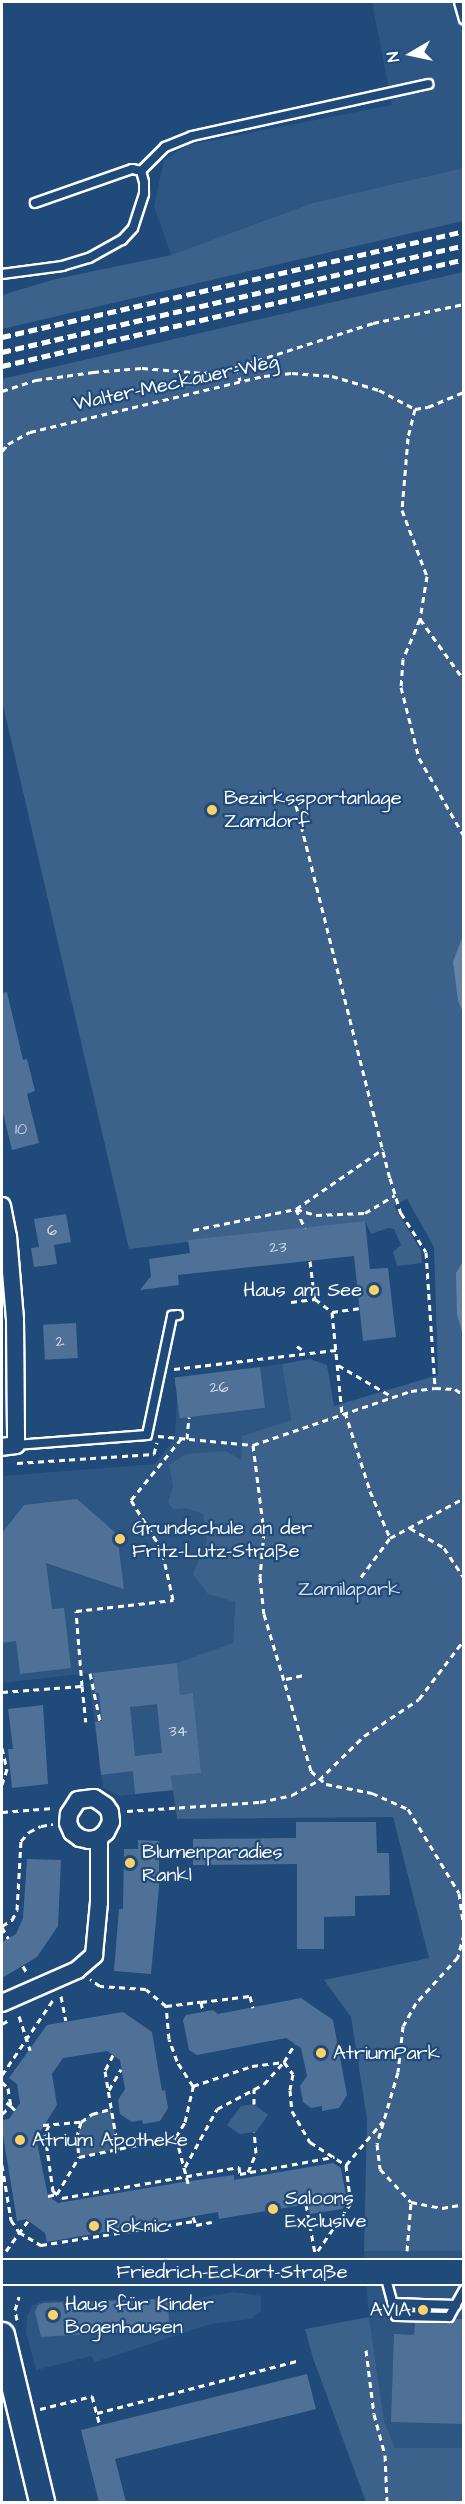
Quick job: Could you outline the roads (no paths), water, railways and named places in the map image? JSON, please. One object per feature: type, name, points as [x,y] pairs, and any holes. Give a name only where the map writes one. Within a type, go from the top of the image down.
[{"type":"main road","name":"Friedrich-Eckart-Straße","points":[[3,2264],[464,2271]]},
{"type":"main road","points":[[2,2335],[42,2502]]},
{"type":"street","points":[[2,1206],[8,1236],[15,1319],[9,1446]]},
{"type":"street","points":[[2,2003],[76,1970],[94,1955],[99,1902],[99,1838],[106,1832],[111,1822],[110,1812],[101,1800],[86,1797],[78,1800],[68,1818],[72,1832],[80,1838],[89,1840],[99,1838]]},
{"type":"lane","points":[[459,2],[464,19]]},
{"type":"lane","points":[[141,171],[165,147],[192,136],[428,84]]},
{"type":"lane","points":[[35,202],[132,169],[141,171]]},
{"type":"lane","points":[[2,274],[62,266],[89,258],[122,240],[133,228],[144,194],[141,171]]},
{"type":"lane","points":[[9,1446],[147,1435],[172,1316],[178,1315]]},
{"type":"lane","points":[[384,2271],[392,2303],[456,2305],[464,2290]]},
{"type":"railway","points":[[2,337],[464,231]]},
{"type":"railway","points":[[2,352],[464,245]]},
{"type":"railway","points":[[2,366],[464,259]]},
{"type":"place","name":"Bezirkssportanlage Zamdorf","points":[[212,810]]},
{"type":"place","name":"Haus am See","points":[[374,1290]]},
{"type":"place","name":"Grundschule an der Fritz-Lutz-Straße","points":[[120,1539]]},
{"type":"place","name":"Blumenparadies Rankl","points":[[130,1863]]},
{"type":"place","name":"AtriumPark","points":[[321,2053]]},
{"type":"place","name":"Atrium Apotheke","points":[[20,2140]]},
{"type":"place","name":"Saloons Exclusive","points":[[273,2209]]},
{"type":"place","name":"Roknic","points":[[94,2226]]},
{"type":"place","name":"AVIA","points":[[423,2310]]},
{"type":"place","name":"Haus für Kinder Bogenhausen","points":[[53,2315]]},
{"type":"park label","name":"Zamilapark","points":[[349,1589]]}]
